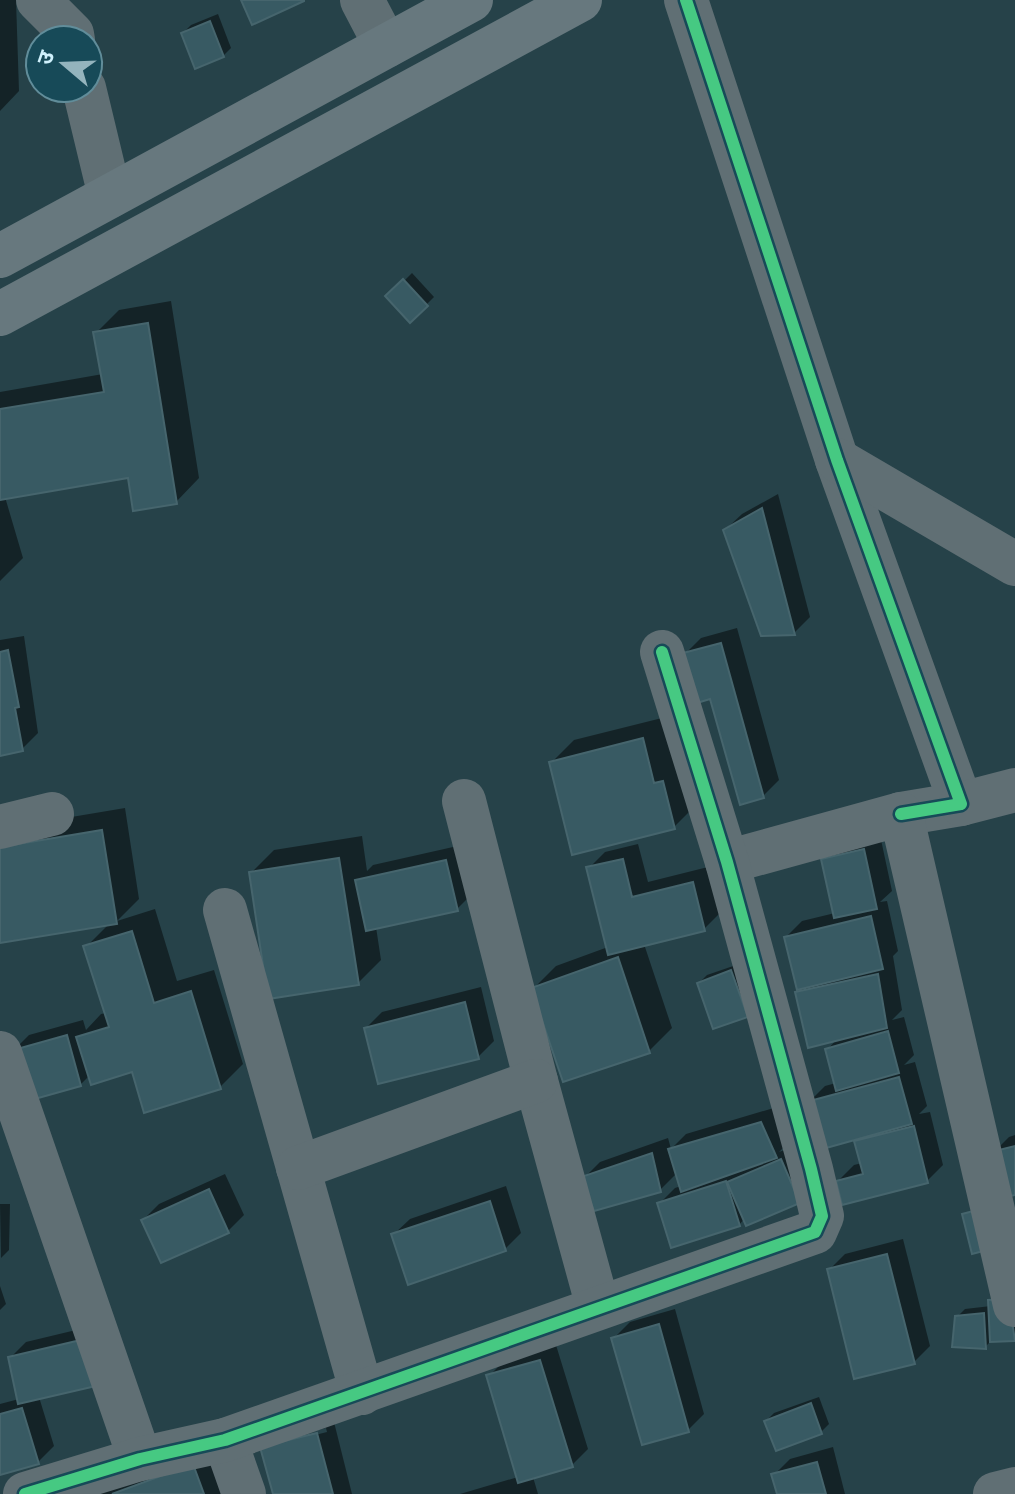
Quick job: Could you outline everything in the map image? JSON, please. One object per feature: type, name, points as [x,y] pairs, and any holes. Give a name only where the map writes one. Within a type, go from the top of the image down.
[{"type":"main road","points":[[0,256],[471,0]]},
{"type":"main road","points":[[0,314],[580,0]]},
{"type":"street","points":[[38,0],[62,24]]},
{"type":"street","points":[[362,0],[386,46]]},
{"type":"street","points":[[686,0],[837,460],[961,804]]},
{"type":"street","points":[[88,104],[110,196]]},
{"type":"street","points":[[837,460],[1015,564]]},
{"type":"street","points":[[25,1494],[140,1459],[225,1440],[815,1232],[822,1216],[727,862],[662,652]]},
{"type":"street","points":[[727,862],[901,814],[961,804],[1015,790]]},
{"type":"street","points":[[464,801],[598,1307]]},
{"type":"street","points":[[0,827],[52,814]]},
{"type":"street","points":[[901,814],[1015,1305]]},
{"type":"street","points":[[225,910],[362,1393]]},
{"type":"street","points":[[0,1053],[140,1459]]},
{"type":"street","points":[[298,1168],[536,1081]]},
{"type":"street","points":[[225,1440],[244,1494]]},
{"type":"street","points":[[995,1494],[1015,1489]]},
{"type":"building","points":[[241,0],[304,0],[304,1],[252,25]]},
{"type":"building","points":[[210,21],[224,57],[195,69],[181,33]]},
{"type":"building","points":[[403,279],[428,306],[410,323],[385,296]]},
{"type":"building","points":[[148,323],[177,504],[133,511],[128,478],[0,500],[0,409],[104,392],[93,332]]},
{"type":"building","points":[[762,508],[795,635],[761,636],[723,530]]},
{"type":"building","points":[[721,643],[764,798],[740,805],[710,699],[697,703],[683,653]]},
{"type":"building","points":[[8,650],[19,707],[15,708],[23,751],[0,756],[0,652]]},
{"type":"building","points":[[643,738],[654,783],[663,781],[675,829],[572,855],[549,762]]},
{"type":"building","points":[[102,830],[117,924],[0,943],[0,847]]},
{"type":"building","points":[[864,849],[877,909],[834,918],[821,859]]},
{"type":"building","points":[[339,858],[359,985],[268,999],[249,872]]},
{"type":"building","points":[[623,859],[632,897],[693,882],[705,931],[608,955],[586,867]]},
{"type":"building","points":[[446,860],[458,911],[366,931],[355,880]]},
{"type":"building","points":[[871,916],[883,969],[797,990],[784,937]]},
{"type":"building","points":[[132,931],[154,1003],[191,991],[221,1089],[144,1113],[132,1072],[91,1085],[76,1037],[109,1027],[83,946]]},
{"type":"building","points":[[618,957],[650,1053],[563,1082],[531,988]]},
{"type":"building","points":[[731,970],[748,1017],[713,1029],[697,983]]},
{"type":"building","points":[[878,974],[887,1028],[808,1048],[795,992]]},
{"type":"building","points":[[465,1002],[479,1059],[378,1084],[364,1028]]},
{"type":"building","points":[[888,1031],[899,1073],[836,1091],[825,1049]]},
{"type":"building","points":[[67,1035],[81,1086],[24,1102],[10,1051]]},
{"type":"building","points":[[899,1077],[912,1124],[819,1150],[806,1102]]},
{"type":"building","points":[[761,1122],[777,1158],[681,1192],[668,1149]]},
{"type":"building","points":[[914,1126],[928,1183],[842,1205],[836,1181],[863,1174],[854,1141]]},
{"type":"building","points":[[1015,1146],[1015,1195],[1001,1198],[991,1152]]},
{"type":"building","points":[[652,1153],[661,1192],[594,1211],[581,1177]]},
{"type":"building","points":[[781,1159],[800,1203],[746,1226],[727,1182]]},
{"type":"building","points":[[726,1181],[740,1226],[671,1248],[657,1203]]},
{"type":"building","points":[[209,1189],[229,1233],[161,1263],[141,1220]]},
{"type":"building","points":[[490,1201],[506,1251],[408,1285],[391,1234]]},
{"type":"building","points":[[981,1209],[991,1249],[972,1254],[962,1214]]},
{"type":"building","points":[[887,1254],[915,1364],[854,1379],[827,1269]]},
{"type":"building","points":[[1009,1299],[1015,1341],[990,1342],[988,1300]]},
{"type":"building","points":[[984,1313],[986,1349],[952,1347],[955,1316]]},
{"type":"building","points":[[659,1324],[689,1432],[642,1445],[611,1338]]},
{"type":"building","points":[[85,1339],[96,1386],[18,1404],[8,1357]]},
{"type":"building","points":[[540,1360],[573,1467],[518,1483],[486,1375]]},
{"type":"building","points":[[811,1403],[822,1434],[776,1451],[764,1421]]},
{"type":"building","points":[[22,1408],[39,1464],[0,1475],[0,1414]]},
{"type":"building","points":[[317,1433],[333,1494],[273,1494],[260,1447]]},
{"type":"building","points":[[817,1462],[826,1494],[777,1494],[771,1474]]},
{"type":"building","points":[[193,1464],[204,1494],[112,1494]]},
{"type":"cycle path","points":[[686,0],[837,460],[961,804],[901,814]]},
{"type":"cycle path","points":[[25,1494],[140,1459],[225,1440],[815,1232],[822,1216],[811,1169],[727,862],[662,652]]}]
